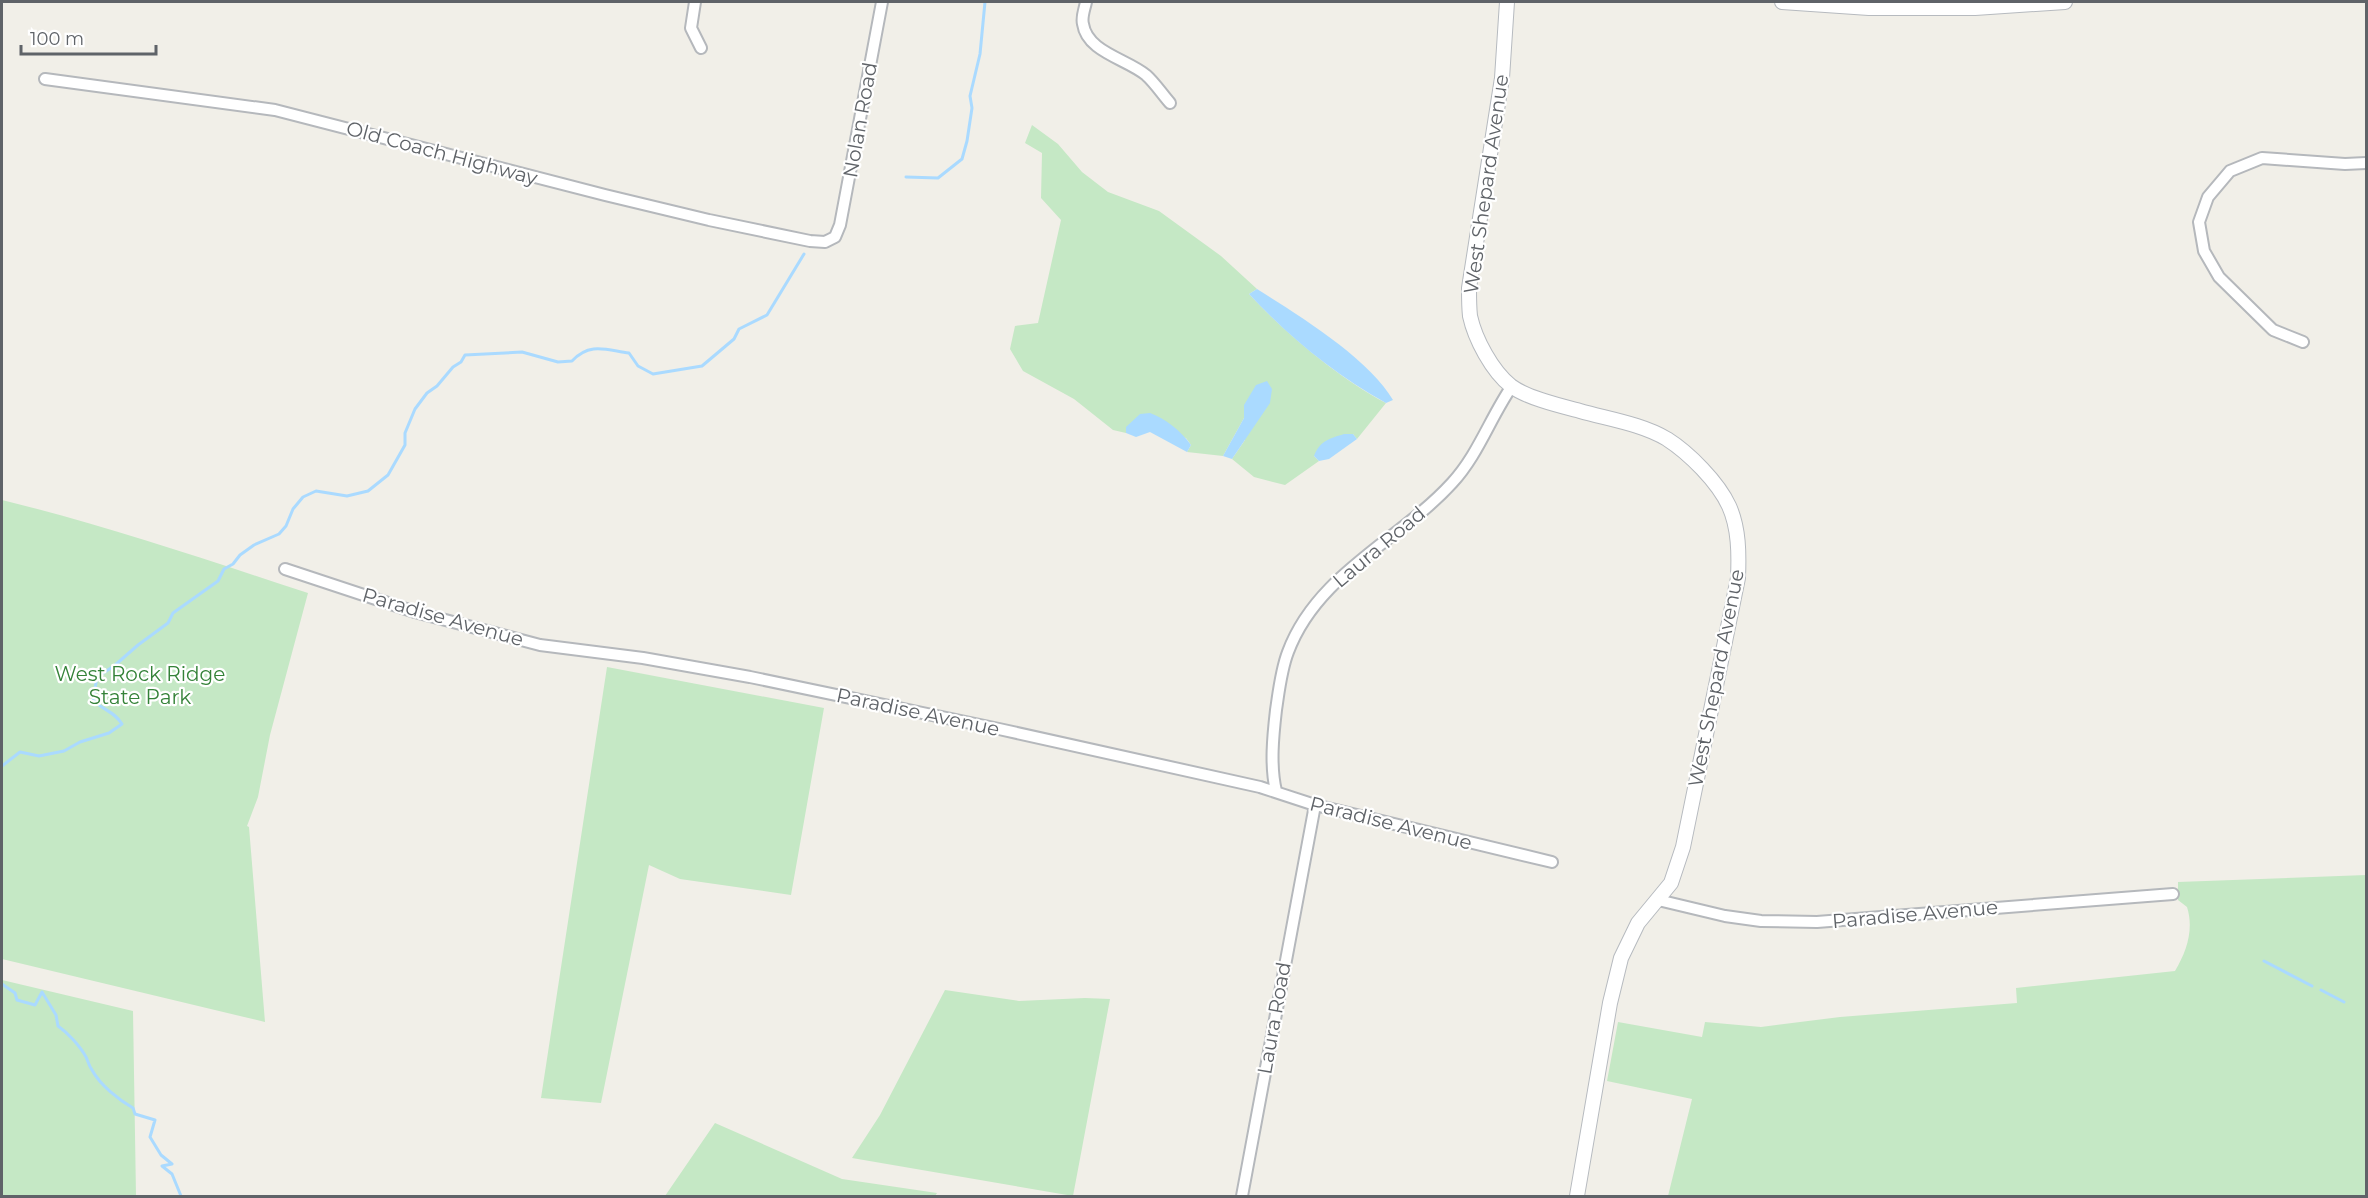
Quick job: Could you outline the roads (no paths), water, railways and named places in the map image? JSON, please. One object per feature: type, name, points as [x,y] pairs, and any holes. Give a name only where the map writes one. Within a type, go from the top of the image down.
[{"type":"street","points":[[695,2],[691,28],[701,48]]},
{"type":"street","name":"Nolan Road","points":[[834,237],[840,225],[849,181],[882,2]]},
{"type":"street","points":[[1086,2],[1082,23],[1086,37],[1098,48],[1126,61],[1147,76],[1170,104]]},
{"type":"street","name":"West Shepard Avenue","points":[[1507,2],[1502,78],[1469,288],[1470,316],[1481,344],[1493,366],[1512,387],[1546,401],[1637,426],[1666,438],[1691,458],[1729,506],[1738,540],[1738,578],[1683,848],[1671,882],[1638,923],[1621,958],[1610,1003],[1576,1197]]},
{"type":"street","points":[[1782,2],[1869,8],[1975,8],[2065,2]]},
{"type":"street","name":"Old Coach Highway","points":[[45,79],[275,110],[709,220],[810,241],[825,242],[834,237]]},
{"type":"street","points":[[2303,342],[2273,330],[2219,277],[2204,251],[2199,222],[2208,197],[2230,171],[2262,158],[2345,164],[2367,163]]},
{"type":"street","name":"Laura Road","points":[[1276,791],[1272,773],[1280,682],[1288,652],[1298,630],[1327,590],[1340,577],[1401,529],[1459,476],[1512,387]]},
{"type":"street","name":"Paradise Avenue","points":[[285,569],[415,612],[540,645],[643,658],[795,686],[1109,752],[1276,791],[1315,805],[1552,862]]},
{"type":"street","name":"Laura Road","points":[[1242,1197],[1315,805]]},
{"type":"street","name":"Paradise Avenue","points":[[1658,900],[1725,916],[1761,921],[1817,922],[2173,894]]},
{"type":"water","points":[[1257,289],[1312,324],[1350,353],[1382,384],[1393,400],[1386,403],[1348,380],[1313,354],[1280,326],[1249,294]]},
{"type":"water","points":[[1267,381],[1272,389],[1270,403],[1232,459],[1223,456],[1244,418],[1244,405],[1256,385]]},
{"type":"water","points":[[1150,413],[1173,426],[1183,435],[1191,445],[1187,452],[1150,432],[1136,437],[1126,433],[1126,427],[1140,414]]},
{"type":"water","points":[[1344,434],[1353,434],[1357,439],[1329,459],[1319,461],[1314,456],[1325,441]]},
{"type":"waterway","points":[[906,177],[938,178],[962,159],[972,108],[970,96],[980,54],[985,2]]},
{"type":"waterway","points":[[2,766],[20,752],[39,756],[64,751],[80,742],[109,733],[122,724],[116,716],[93,700],[97,677],[168,623],[173,613],[218,581],[224,569],[233,564],[240,555],[254,545],[279,534],[286,526],[293,509],[303,497],[316,491],[347,496],[368,491],[388,475],[405,445],[405,433],[415,409],[427,393],[437,386],[465,355],[522,352],[558,362],[572,361],[585,351],[592,349],[606,349],[629,353],[638,366],[653,374],[702,366],[734,339],[739,329],[767,315],[804,254]]},
{"type":"waterway","points":[[2264,961],[2312,986]]},
{"type":"waterway","points":[[2,984],[15,993],[17,1000],[35,1005],[42,992],[56,1015],[58,1026],[80,1048],[105,1087],[133,1108],[135,1114],[155,1120],[150,1137],[161,1155],[172,1164],[162,1166],[172,1174],[181,1196]]},
{"type":"waterway","points":[[2321,990],[2344,1002]]},
{"type":"park label","name":"West Rock Ridge State Park","points":[[140,686]]}]
